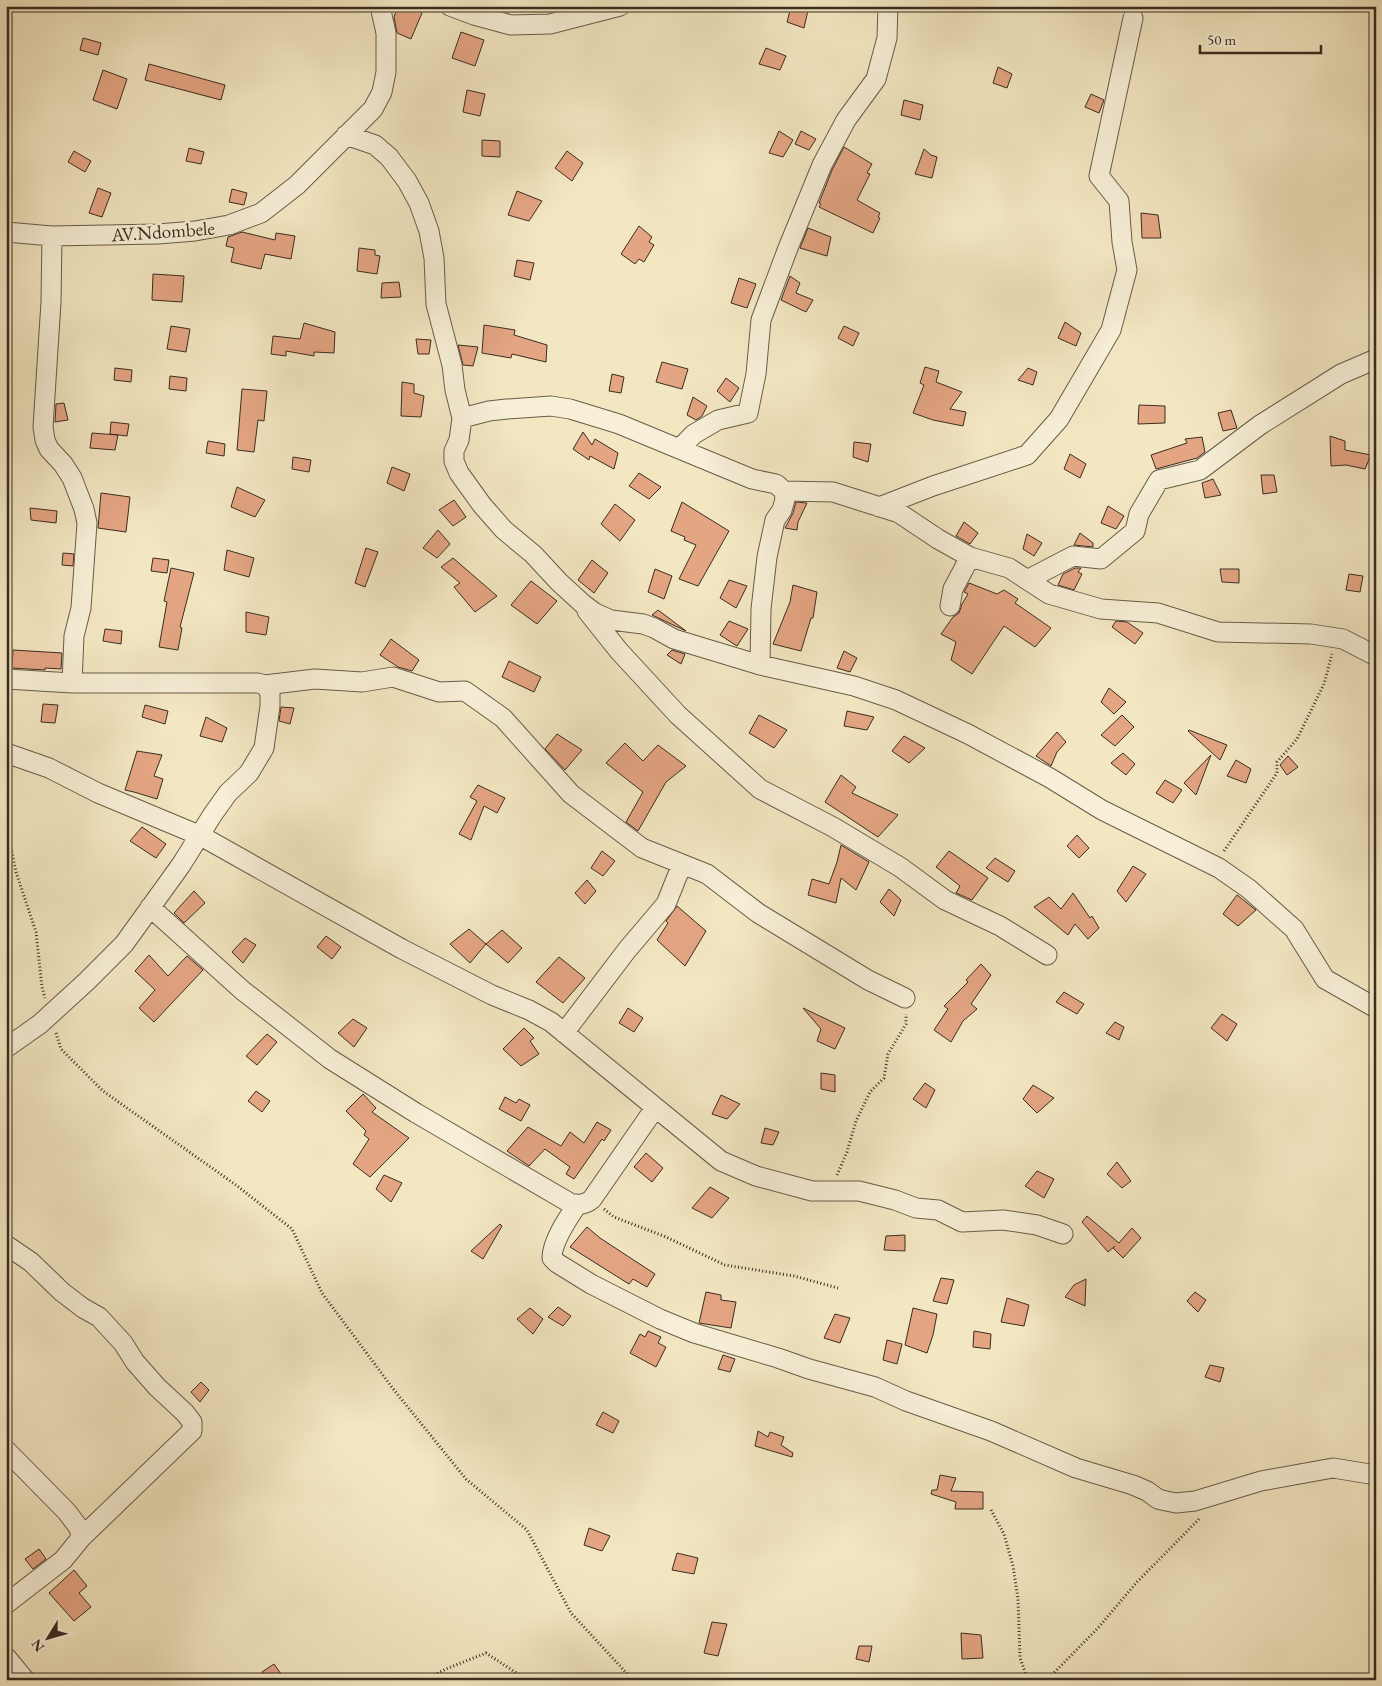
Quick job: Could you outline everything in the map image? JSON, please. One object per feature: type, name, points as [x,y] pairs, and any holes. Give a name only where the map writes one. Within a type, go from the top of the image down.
[{"type":"street","name":"AV.Ndombele","points":[[6,232],[52,236],[158,234],[196,231],[229,225],[261,213],[297,186],[373,109],[382,92],[386,72],[386,33],[380,6]]},
{"type":"street","points":[[450,6],[511,25],[550,24],[620,6]]},
{"type":"street","points":[[679,449],[694,434],[718,420],[748,413],[756,374],[761,320],[822,165],[846,120],[876,79],[887,38],[888,6]]},
{"type":"street","points":[[879,507],[932,486],[1027,455],[1059,419],[1111,330],[1127,270],[1122,242],[1119,201],[1099,176],[1133,18]]},
{"type":"street","points":[[346,135],[375,145],[389,157],[407,181],[420,203],[429,231],[434,258],[436,304],[452,365],[455,390],[462,418],[459,440],[454,452],[454,461],[459,473],[482,505],[504,530],[533,554],[595,613],[610,620],[643,624],[674,639],[760,665],[854,686],[896,700],[968,734],[1050,778],[1102,810],[1213,866],[1250,889],[1294,928],[1325,979],[1376,1008]]},
{"type":"street","points":[[52,236],[52,302],[43,427],[49,449],[63,464],[72,478],[84,509],[87,523],[81,608],[74,636],[72,683]]},
{"type":"street","points":[[1027,580],[1073,556],[1101,560],[1135,530],[1139,514],[1159,480],[1200,470],[1260,425],[1341,374],[1376,359]]},
{"type":"street","points":[[462,418],[489,410],[552,406],[570,409],[619,424],[752,479],[776,484],[784,491],[833,492],[899,513],[938,540],[970,557],[1009,568],[1049,594],[1101,609],[1158,613],[1218,632],[1311,634],[1343,639],[1376,656]]},
{"type":"street","points":[[760,665],[761,609],[767,558],[775,520],[782,510],[785,499],[784,491]]},
{"type":"street","points":[[950,606],[953,589],[970,557]]},
{"type":"street","points":[[574,595],[619,651],[678,715],[760,788],[833,827],[900,867],[945,900],[1000,926],[1047,955]]},
{"type":"street","points":[[6,679],[72,683],[247,683],[265,685],[315,679],[362,682],[393,676],[439,692],[466,691],[503,718],[570,794],[642,848],[708,874],[758,913],[868,980],[905,998]]},
{"type":"street","points":[[6,1048],[40,1024],[124,944],[201,836],[213,814],[228,793],[249,773],[264,748],[270,706],[270,692],[265,685]]},
{"type":"street","points":[[6,752],[49,768],[98,793],[201,836],[402,949],[492,995],[529,1010],[551,1022],[721,1161],[756,1176],[812,1191],[859,1191],[895,1200],[916,1208],[938,1210],[962,1222],[1003,1220],[1037,1225],[1063,1234]]},
{"type":"street","points":[[564,1033],[627,950],[666,904],[682,864]]},
{"type":"street","points":[[150,908],[242,990],[330,1059],[416,1113],[559,1197],[585,1202]]},
{"type":"street","points":[[656,1108],[585,1202],[568,1218],[552,1250],[552,1258],[556,1263],[625,1302],[694,1333],[778,1358],[809,1370],[875,1387],[906,1401],[1008,1438],[1076,1468],[1133,1485],[1147,1491],[1158,1499],[1176,1503],[1195,1501],[1261,1481],[1333,1468],[1376,1475]]},
{"type":"street","points":[[6,1245],[32,1262],[62,1292],[83,1308],[99,1317],[123,1343],[157,1387],[186,1413],[192,1422],[192,1431],[81,1538],[63,1560],[6,1604]]},
{"type":"street","points":[[6,1450],[66,1512],[79,1528],[81,1538]]},
{"type":"street","points":[[6,1658],[25,1680]]},
{"type":"path","points":[[1213,866],[1277,774],[1277,762],[1297,739],[1324,684],[1336,638]]},
{"type":"path","points":[[6,824],[16,872],[36,932],[42,988],[61,1049],[103,1091],[236,1185],[292,1229],[322,1293],[388,1382],[466,1479],[527,1530],[570,1613],[633,1680]]},
{"type":"path","points":[[830,1191],[847,1152],[856,1121],[870,1092],[884,1078],[888,1054],[906,1024],[905,998]]},
{"type":"path","points":[[585,1202],[614,1217],[666,1237],[725,1265],[794,1276],[838,1288]]},
{"type":"path","points":[[991,1510],[1004,1534],[1013,1566],[1018,1599],[1020,1658],[1028,1680]]},
{"type":"path","points":[[1048,1680],[1098,1628],[1137,1582],[1203,1516]]},
{"type":"path","points":[[425,1680],[446,1669],[486,1653],[527,1680]]},
{"type":"building","points":[[398,6],[405,6],[422,13],[411,39],[397,33],[394,17]]},
{"type":"building","points":[[791,7],[808,10],[804,28],[787,22]]},
{"type":"building","points":[[461,32],[484,40],[475,66],[452,58]]},
{"type":"building","points":[[83,38],[101,43],[98,55],[80,50]]},
{"type":"building","points":[[766,48],[786,56],[780,70],[759,64]]},
{"type":"building","points":[[149,64],[225,85],[221,100],[145,80]]},
{"type":"building","points":[[998,67],[1012,74],[1007,88],[993,83]]},
{"type":"building","points":[[103,70],[127,79],[117,109],[93,100]]},
{"type":"building","points":[[467,90],[485,94],[480,116],[463,112]]},
{"type":"building","points":[[1091,94],[1104,100],[1099,113],[1085,107]]},
{"type":"building","points":[[904,100],[923,105],[920,120],[901,115]]},
{"type":"building","points":[[779,131],[793,140],[783,157],[769,153]]},
{"type":"building","points":[[801,131],[816,139],[809,150],[795,144]]},
{"type":"building","points":[[482,140],[500,141],[500,157],[482,156]]},
{"type":"building","points":[[844,147],[872,164],[867,173],[870,174],[857,200],[880,213],[878,217],[880,218],[873,233],[819,207],[832,170]]},
{"type":"building","points":[[189,148],[204,152],[201,164],[186,161]]},
{"type":"building","points":[[924,149],[937,157],[932,178],[915,174]]},
{"type":"building","points":[[74,151],[91,161],[85,172],[68,162]]},
{"type":"building","points":[[567,151],[583,163],[572,181],[555,168]]},
{"type":"building","points":[[98,188],[111,193],[102,217],[89,213]]},
{"type":"building","points":[[232,189],[247,193],[244,205],[229,202]]},
{"type":"building","points":[[517,191],[542,201],[529,221],[508,215]]},
{"type":"building","points":[[1141,213],[1158,215],[1161,238],[1142,238]]},
{"type":"building","points":[[639,226],[652,237],[649,242],[654,245],[644,262],[639,259],[635,264],[621,254]]},
{"type":"building","points":[[808,228],[831,237],[827,256],[800,248]]},
{"type":"building","points":[[242,232],[275,240],[276,233],[295,236],[291,259],[265,254],[261,269],[231,262],[234,248],[226,246],[228,237]]},
{"type":"building","points":[[359,248],[375,250],[375,255],[380,256],[377,274],[357,271]]},
{"type":"building","points":[[517,260],[534,263],[530,280],[514,276]]},
{"type":"building","points":[[153,274],[184,276],[182,302],[152,300]]},
{"type":"building","points":[[790,276],[800,283],[796,293],[813,300],[806,312],[781,300]]},
{"type":"building","points":[[739,278],[756,284],[747,308],[731,303]]},
{"type":"building","points":[[399,282],[401,297],[381,298],[382,283]]},
{"type":"building","points":[[1065,322],[1081,333],[1076,346],[1058,338]]},
{"type":"building","points":[[304,323],[335,332],[334,353],[314,352],[314,356],[286,351],[286,356],[271,354],[273,336],[300,339]]},
{"type":"building","points":[[484,325],[515,330],[514,335],[547,345],[546,362],[512,354],[511,358],[482,353]]},
{"type":"building","points":[[171,326],[190,329],[186,352],[167,349]]},
{"type":"building","points":[[844,326],[859,333],[853,346],[838,338]]},
{"type":"building","points":[[416,339],[431,340],[429,354],[418,354]]},
{"type":"building","points":[[458,345],[478,347],[473,366],[463,365]]},
{"type":"building","points":[[662,362],[688,369],[682,389],[656,382]]},
{"type":"building","points":[[925,367],[939,371],[936,382],[962,392],[950,409],[966,412],[963,426],[933,420],[913,413],[924,385],[920,383]]},
{"type":"building","points":[[115,368],[132,370],[131,382],[114,380]]},
{"type":"building","points":[[1028,368],[1037,372],[1033,385],[1018,380]]},
{"type":"building","points":[[612,374],[624,377],[621,393],[609,391]]},
{"type":"building","points":[[170,376],[187,378],[186,391],[169,389]]},
{"type":"building","points":[[726,378],[739,388],[730,402],[717,391]]},
{"type":"building","points":[[402,382],[414,384],[414,393],[424,396],[421,417],[401,416]]},
{"type":"building","points":[[242,389],[267,391],[264,421],[258,420],[254,452],[237,450]]},
{"type":"building","points":[[693,397],[707,406],[702,416],[696,420],[687,415]]},
{"type":"building","points":[[64,403],[68,420],[55,422],[56,404]]},
{"type":"building","points":[[1139,405],[1165,406],[1165,423],[1138,424]]},
{"type":"building","points":[[1231,410],[1237,428],[1223,431],[1218,413]]},
{"type":"building","points":[[111,422],[129,424],[127,436],[110,434]]},
{"type":"building","points":[[583,432],[592,445],[595,439],[618,453],[614,469],[590,456],[589,460],[573,449]]},
{"type":"building","points":[[92,433],[118,435],[115,450],[90,448]]},
{"type":"building","points":[[1330,436],[1345,441],[1345,450],[1371,455],[1365,469],[1346,465],[1331,466]]},
{"type":"building","points":[[1202,437],[1205,452],[1197,458],[1156,469],[1151,455],[1187,443],[1185,439]]},
{"type":"building","points":[[208,441],[225,444],[224,456],[206,453]]},
{"type":"building","points":[[854,442],[871,444],[868,462],[853,457]]},
{"type":"building","points":[[1070,454],[1086,464],[1080,478],[1064,469]]},
{"type":"building","points":[[293,457],[311,460],[309,472],[292,469]]},
{"type":"building","points":[[392,467],[410,474],[404,491],[387,483]]},
{"type":"building","points":[[639,473],[661,487],[649,499],[629,486]]},
{"type":"building","points":[[1261,475],[1274,475],[1277,492],[1263,494]]},
{"type":"building","points":[[1213,479],[1221,495],[1205,498],[1202,483]]},
{"type":"building","points":[[237,487],[265,500],[255,517],[231,507]]},
{"type":"building","points":[[101,493],[130,497],[126,532],[98,528]]},
{"type":"building","points":[[454,500],[466,517],[453,526],[439,510]]},
{"type":"building","points":[[682,502],[729,531],[698,586],[679,579],[696,545],[684,540],[685,537],[671,531]]},
{"type":"building","points":[[796,502],[807,503],[798,522],[797,530],[785,528],[793,513]]},
{"type":"building","points":[[615,504],[635,520],[620,541],[601,524]]},
{"type":"building","points":[[1108,506],[1124,516],[1116,529],[1101,523]]},
{"type":"building","points":[[30,508],[57,511],[56,523],[31,520]]},
{"type":"building","points":[[964,522],[978,533],[970,544],[956,536]]},
{"type":"building","points":[[438,530],[450,544],[437,558],[423,548]]},
{"type":"building","points":[[1080,533],[1093,543],[1093,547],[1074,545]]},
{"type":"building","points":[[1027,534],[1042,543],[1034,556],[1023,549]]},
{"type":"building","points":[[366,548],[378,552],[365,587],[355,583]]},
{"type":"building","points":[[227,550],[254,558],[249,577],[224,570]]},
{"type":"building","points":[[63,553],[74,554],[73,566],[62,565]]},
{"type":"building","points":[[153,558],[169,560],[167,573],[151,571]]},
{"type":"building","points":[[453,558],[497,596],[475,612],[454,587],[460,583],[441,567]]},
{"type":"building","points":[[592,560],[608,573],[594,593],[578,580]]},
{"type":"building","points":[[171,568],[194,573],[180,627],[182,628],[178,650],[159,647],[167,602],[164,601]]},
{"type":"building","points":[[1075,568],[1081,568],[1078,572],[1082,574],[1074,590],[1058,585],[1063,574]]},
{"type":"building","points":[[655,569],[672,576],[664,599],[648,592]]},
{"type":"building","points":[[1220,569],[1239,569],[1239,583],[1222,582]]},
{"type":"building","points":[[1349,574],[1363,576],[1360,592],[1346,590]]},
{"type":"building","points":[[729,580],[747,586],[736,608],[720,598]]},
{"type":"building","points":[[531,581],[557,601],[537,624],[511,605]]},
{"type":"building","points":[[969,583],[997,594],[1004,590],[1018,599],[1015,603],[1051,628],[1035,647],[1004,626],[972,674],[951,660],[956,642],[941,634],[953,617],[959,613],[968,594],[964,592]]},
{"type":"building","points":[[793,585],[817,592],[813,618],[811,618],[801,651],[773,644],[790,602]]},
{"type":"building","points":[[658,610],[686,631],[652,615]]},
{"type":"building","points":[[246,612],[269,617],[266,635],[246,632]]},
{"type":"building","points":[[729,621],[748,629],[737,646],[720,635]]},
{"type":"building","points":[[1116,621],[1127,622],[1143,633],[1135,644],[1112,627]]},
{"type":"building","points":[[105,629],[122,631],[121,644],[103,641]]},
{"type":"building","points":[[391,639],[419,660],[412,671],[398,667],[380,655]]},
{"type":"building","points":[[13,650],[62,653],[61,669],[12,668]]},
{"type":"building","points":[[672,650],[685,654],[681,664],[667,655]]},
{"type":"building","points":[[844,651],[857,658],[850,672],[837,668]]},
{"type":"building","points":[[509,661],[541,677],[534,692],[502,677]]},
{"type":"building","points":[[1109,688],[1126,702],[1114,714],[1101,702]]},
{"type":"building","points":[[43,704],[58,705],[55,723],[41,722]]},
{"type":"building","points":[[145,705],[168,711],[165,724],[142,717]]},
{"type":"building","points":[[281,707],[294,708],[290,724],[279,721]]},
{"type":"building","points":[[847,711],[874,717],[867,730],[844,726]]},
{"type":"building","points":[[759,715],[787,730],[774,748],[749,733]]},
{"type":"building","points":[[1122,715],[1134,727],[1115,746],[1101,735]]},
{"type":"building","points":[[206,717],[227,728],[222,742],[200,736]]},
{"type":"building","points":[[1188,731],[1227,745],[1220,760]]},
{"type":"building","points":[[1057,732],[1066,742],[1057,752],[1051,766],[1036,756]]},
{"type":"building","points":[[557,734],[582,750],[565,770],[545,749]]},
{"type":"building","points":[[904,736],[925,748],[909,763],[892,751]]},
{"type":"building","points":[[625,743],[643,761],[658,745],[686,766],[666,782],[638,831],[626,822],[643,792],[606,763]]},
{"type":"building","points":[[137,751],[162,755],[154,776],[163,779],[157,799],[125,790]]},
{"type":"building","points":[[1123,753],[1135,764],[1126,775],[1111,763]]},
{"type":"building","points":[[1211,755],[1196,795],[1184,783]]},
{"type":"building","points":[[1288,756],[1298,767],[1287,775],[1280,765]]},
{"type":"building","points":[[1236,760],[1251,769],[1246,783],[1227,776]]},
{"type":"building","points":[[841,775],[856,787],[852,793],[898,815],[878,837],[825,802]]},
{"type":"building","points":[[1165,780],[1182,790],[1173,803],[1156,793]]},
{"type":"building","points":[[478,785],[505,798],[497,813],[484,806],[471,840],[459,834],[477,801],[470,797]]},
{"type":"building","points":[[142,827],[166,844],[156,858],[130,841]]},
{"type":"building","points":[[1077,835],[1089,848],[1079,858],[1067,846]]},
{"type":"building","points":[[841,845],[869,862],[856,890],[841,878],[836,903],[808,895],[812,879],[829,884]]},
{"type":"building","points":[[602,851],[615,861],[603,876],[591,868]]},
{"type":"building","points":[[949,851],[988,878],[972,900],[956,893],[960,886],[936,867]]},
{"type":"building","points":[[995,858],[1015,871],[1008,882],[986,868]]},
{"type":"building","points":[[1133,866],[1146,874],[1126,902],[1117,891]]},
{"type":"building","points":[[587,880],[596,891],[585,904],[575,893]]},
{"type":"building","points":[[889,889],[901,900],[894,916],[880,902]]},
{"type":"building","points":[[194,891],[205,903],[184,923],[174,913]]},
{"type":"building","points":[[1073,893],[1090,918],[1092,916],[1099,928],[1088,939],[1075,924],[1068,935],[1034,907],[1049,897],[1061,909]]},
{"type":"building","points":[[1237,895],[1256,910],[1238,926],[1223,914]]},
{"type":"building","points":[[677,906],[706,931],[685,966],[657,940],[668,923],[666,921]]},
{"type":"building","points":[[469,929],[486,944],[470,963],[450,944]]},
{"type":"building","points":[[502,930],[522,948],[508,963],[486,944]]},
{"type":"building","points":[[326,936],[341,947],[332,959],[317,947]]},
{"type":"building","points":[[245,938],[256,945],[243,963],[232,952]]},
{"type":"building","points":[[149,955],[168,976],[187,956],[203,970],[154,1022],[139,1008],[155,990],[135,971]]},
{"type":"building","points":[[559,957],[585,978],[563,1003],[536,982]]},
{"type":"building","points":[[981,964],[991,975],[971,1004],[977,1009],[963,1021],[951,1042],[934,1030],[948,1009],[944,1006],[968,982],[966,980]]},
{"type":"building","points":[[1064,992],[1084,1004],[1077,1014],[1056,1002]]},
{"type":"building","points":[[628,1008],[643,1018],[634,1032],[619,1023]]},
{"type":"building","points":[[803,1008],[845,1028],[835,1049],[817,1041],[821,1029]]},
{"type":"building","points":[[1222,1014],[1237,1024],[1227,1041],[1211,1028]]},
{"type":"building","points":[[353,1019],[367,1028],[354,1047],[338,1033]]},
{"type":"building","points":[[1115,1022],[1124,1027],[1119,1040],[1106,1033]]},
{"type":"building","points":[[524,1028],[534,1038],[530,1041],[539,1054],[521,1066],[503,1049]]},
{"type":"building","points":[[267,1034],[277,1042],[257,1065],[246,1056]]},
{"type":"building","points":[[821,1073],[835,1075],[835,1092],[821,1089]]},
{"type":"building","points":[[925,1083],[935,1090],[926,1108],[913,1099]]},
{"type":"building","points":[[1033,1085],[1054,1098],[1037,1113],[1023,1099]]},
{"type":"building","points":[[256,1091],[270,1101],[262,1112],[248,1101]]},
{"type":"building","points":[[363,1094],[376,1108],[372,1112],[409,1138],[370,1177],[353,1164],[369,1139],[364,1135],[366,1131],[346,1111]]},
{"type":"building","points":[[721,1095],[740,1104],[727,1119],[712,1114]]},
{"type":"building","points":[[505,1097],[516,1103],[519,1099],[530,1105],[521,1121],[499,1109]]},
{"type":"building","points":[[597,1122],[611,1130],[604,1141],[602,1139],[574,1179],[566,1174],[570,1167],[545,1149],[529,1166],[507,1151],[528,1127],[561,1146],[570,1132],[584,1143]]},
{"type":"building","points":[[765,1128],[779,1132],[773,1145],[761,1143]]},
{"type":"building","points":[[646,1153],[663,1168],[652,1182],[634,1167]]},
{"type":"building","points":[[1117,1162],[1131,1181],[1122,1188],[1107,1174]]},
{"type":"building","points":[[1037,1171],[1054,1179],[1044,1198],[1025,1186]]},
{"type":"building","points":[[384,1175],[402,1183],[391,1202],[376,1189]]},
{"type":"building","points":[[710,1187],[729,1198],[712,1218],[692,1208]]},
{"type":"building","points":[[1087,1216],[1119,1243],[1132,1228],[1141,1238],[1123,1258],[1113,1248],[1115,1246],[1108,1252],[1082,1222]]},
{"type":"building","points":[[500,1224],[502,1226],[483,1259],[471,1251]]},
{"type":"building","points":[[587,1227],[600,1238],[655,1274],[647,1287],[633,1279],[629,1284],[570,1247]]},
{"type":"building","points":[[905,1235],[905,1251],[884,1250],[886,1236]]},
{"type":"building","points":[[941,1278],[954,1280],[947,1304],[933,1301]]},
{"type":"building","points":[[1086,1279],[1085,1306],[1065,1297],[1074,1285]]},
{"type":"building","points":[[706,1292],[721,1295],[721,1300],[736,1302],[731,1328],[699,1323]]},
{"type":"building","points":[[1195,1292],[1206,1300],[1198,1312],[1187,1301]]},
{"type":"building","points":[[1007,1298],[1029,1305],[1024,1326],[1001,1322]]},
{"type":"building","points":[[558,1307],[571,1316],[563,1326],[548,1317]]},
{"type":"building","points":[[530,1308],[543,1319],[533,1334],[517,1319]]},
{"type":"building","points":[[913,1308],[937,1314],[927,1353],[905,1345]]},
{"type":"building","points":[[835,1314],[850,1318],[840,1343],[824,1338]]},
{"type":"building","points":[[648,1331],[661,1337],[658,1343],[666,1347],[656,1367],[630,1353],[640,1334],[645,1337]]},
{"type":"building","points":[[974,1331],[991,1334],[990,1349],[973,1347]]},
{"type":"building","points":[[887,1340],[902,1344],[897,1364],[883,1360]]},
{"type":"building","points":[[723,1355],[735,1359],[730,1372],[718,1369]]},
{"type":"building","points":[[1210,1365],[1224,1368],[1220,1382],[1205,1377]]},
{"type":"building","points":[[201,1382],[209,1390],[200,1402],[191,1392]]},
{"type":"building","points":[[603,1412],[619,1421],[613,1433],[596,1425]]},
{"type":"building","points":[[758,1431],[768,1437],[770,1432],[784,1437],[781,1445],[793,1453],[792,1457],[755,1446]]},
{"type":"building","points":[[940,1475],[956,1478],[951,1491],[983,1492],[983,1509],[955,1509],[956,1502],[931,1494],[932,1490],[937,1490]]},
{"type":"building","points":[[589,1528],[610,1536],[602,1551],[584,1545]]},
{"type":"building","points":[[39,1549],[46,1559],[33,1569],[25,1559]]},
{"type":"building","points":[[677,1553],[698,1558],[694,1574],[672,1570]]},
{"type":"building","points":[[74,1570],[87,1586],[79,1593],[91,1607],[74,1621],[49,1593]]},
{"type":"building","points":[[712,1622],[727,1624],[718,1656],[704,1653]]},
{"type":"building","points":[[961,1633],[981,1635],[983,1658],[962,1659]]},
{"type":"building","points":[[859,1646],[872,1646],[869,1662],[856,1659]]},
{"type":"building","points":[[274,1664],[285,1680],[267,1680],[262,1672]]}]
